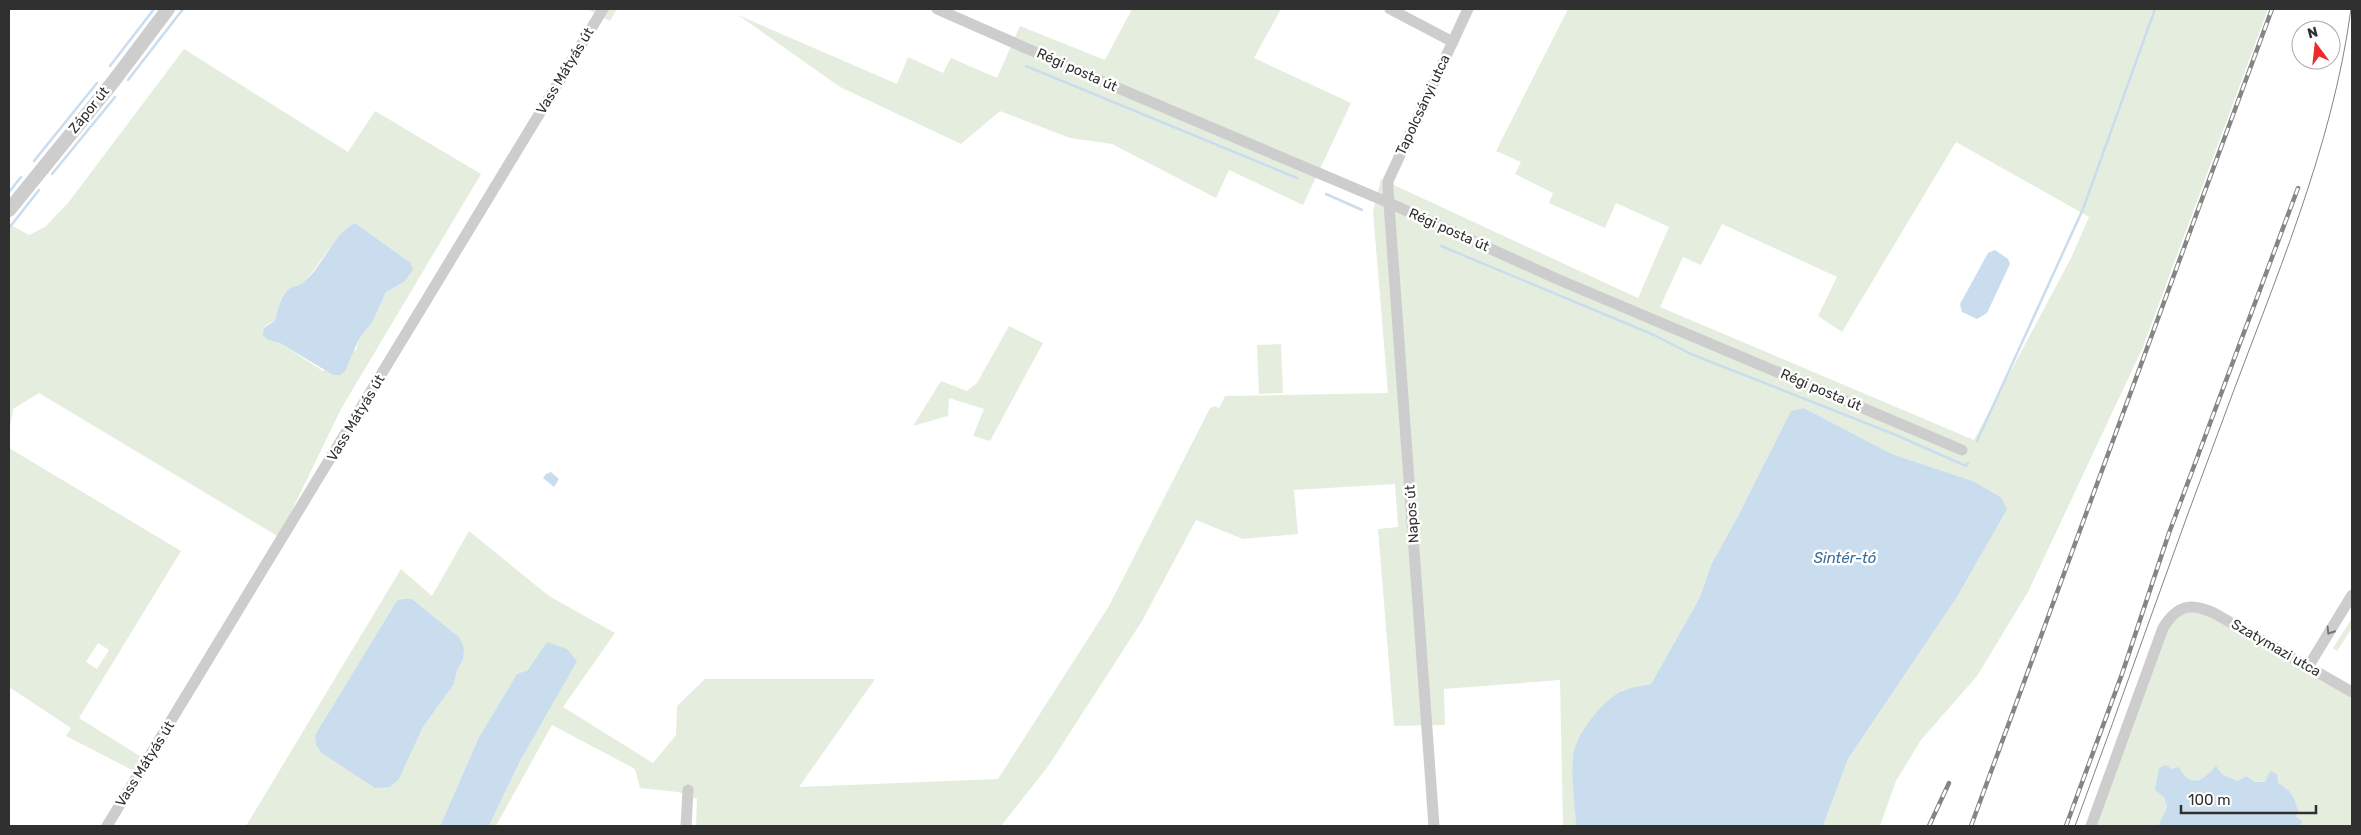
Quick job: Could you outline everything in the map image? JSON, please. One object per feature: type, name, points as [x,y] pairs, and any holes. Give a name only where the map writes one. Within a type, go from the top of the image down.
[{"type":"street","name":"Zápor út","points":[[9,210],[113,82],[168,9]]},
{"type":"street","name":"Vass Mátyás út","points":[[107,826],[603,9]]},
{"type":"street","name":"Régi posta út","points":[[937,9],[1110,85],[1387,202],[1557,279],[1962,450]]},
{"type":"street","points":[[1390,9],[1453,42]]},
{"type":"street","name":"Tapolcsányi utca","points":[[1387,202],[1388,181],[1468,9]]},
{"type":"street","name":"Napos út","points":[[1387,202],[1393,252],[1434,826]]},
{"type":"street","points":[[2308,667],[2352,595]]},
{"type":"street","name":"Szatymazi utca","points":[[2091,826],[2163,628],[2179,610],[2200,606],[2352,692]]},
{"type":"street","points":[[686,826],[688,790]]},
{"type":"green space","points":[[587,9],[617,9],[610,21]]},
{"type":"green space","points":[[1132,9],[1281,9],[1254,58],[1351,103],[1303,205],[1229,170],[1216,198],[1112,144],[1070,138],[1000,111],[961,144],[840,87],[738,15],[897,84],[908,57],[943,73],[951,58],[997,78],[1020,26],[1105,60]]},
{"type":"green space","points":[[1568,9],[2268,9],[2143,347],[2028,592],[1977,676],[1921,740],[1896,781],[1880,826],[1823,826],[1848,759],[1957,597],[2006,509],[2001,497],[1973,481],[1892,454],[1804,408],[1791,412],[1711,565],[1700,597],[1651,684],[1622,690],[1573,756],[1576,826],[1563,826],[1560,680],[1444,689],[1445,725],[1394,726],[1378,529],[1398,527],[1395,484],[1294,490],[1298,534],[1243,539],[1196,520],[1142,621],[1049,765],[1001,826],[696,826],[697,799],[678,792],[640,788],[635,769],[552,725],[496,826],[489,826],[521,759],[528,670],[517,674],[479,737],[440,826],[246,826],[401,569],[432,596],[469,531],[549,596],[615,633],[563,707],[653,763],[676,735],[677,706],[705,679],[875,679],[799,787],[998,779],[1109,606],[1210,408],[1214,406],[1219,408],[1225,396],[1388,393],[1373,212],[1381,179],[1638,298],[1669,227],[1616,203],[1605,228],[1549,203],[1553,193],[1515,174],[1521,162],[1496,151]],"holes":[[[1956,142],[2089,217],[2071,258],[1974,440],[1660,307],[1683,257],[1701,265],[1722,224],[1837,277],[1818,316],[1842,332]],[[412,599],[459,637],[463,660],[457,670],[454,684],[423,727],[399,779],[315,735],[393,607]]]},
{"type":"green space","points":[[184,49],[348,152],[375,111],[481,174],[341,409],[279,537],[39,393],[13,409],[9,434],[9,224],[29,235],[45,227],[68,203]],"holes":[[[355,223],[411,263],[412,270],[404,282],[386,292],[373,321],[359,339],[356,350],[323,371],[280,343],[268,340],[265,326],[275,320],[281,300],[305,282],[332,245],[348,227]]]},
{"type":"green space","points":[[1009,326],[1043,343],[990,441],[973,436],[984,409],[949,398],[948,416],[913,426],[941,381],[967,391],[977,383]]},
{"type":"green space","points":[[1281,344],[1283,393],[1259,394],[1257,345]]},
{"type":"green space","points":[[9,448],[181,551],[79,718],[143,758],[134,771],[66,736],[71,728],[9,687]],"holes":[[[98,643],[109,650],[97,669],[86,662]]]},
{"type":"green space","points":[[2193,606],[2352,692],[2352,826],[2300,826],[2303,821],[2295,816],[2287,788],[2278,783],[2270,772],[2265,782],[2238,781],[2222,774],[2192,781],[2183,776],[2164,797],[2167,807],[2158,826],[2097,826],[2163,628]]},
{"type":"green space","points":[[2352,618],[2352,628],[2337,651],[2333,648]]},
{"type":"water","points":[[355,223],[411,263],[413,270],[404,282],[386,292],[373,321],[359,339],[345,371],[340,375],[333,375],[280,343],[268,340],[263,335],[263,332],[265,327],[275,320],[281,301],[287,291],[302,284],[310,276],[334,242]]},
{"type":"water","points":[[1995,250],[2008,259],[2010,264],[1987,313],[1977,319],[1962,312],[1960,304],[1988,253]]},
{"type":"water","name":"Sintér-tó","points":[[1804,408],[1892,454],[1973,481],[2001,497],[2007,509],[1957,597],[1848,759],[1823,826],[1576,826],[1573,757],[1578,739],[1598,710],[1606,702],[1629,688],[1651,684],[1700,597],[1711,565],[1791,411]]},
{"type":"water","points":[[551,472],[559,479],[554,487],[543,478]]},
{"type":"water","points":[[412,599],[459,637],[464,648],[463,660],[457,670],[454,684],[423,727],[399,779],[390,787],[375,788],[322,753],[316,745],[315,735],[393,607],[397,601]]},
{"type":"water","points":[[547,642],[567,649],[577,661],[521,759],[489,826],[440,826],[479,737],[517,674],[528,670]]},
{"type":"water","points":[[2166,765],[2172,769],[2179,767],[2183,774],[2192,780],[2201,779],[2216,766],[2222,774],[2238,781],[2246,776],[2255,782],[2265,782],[2270,771],[2277,774],[2278,783],[2292,795],[2299,813],[2295,816],[2303,821],[2300,826],[2158,826],[2167,807],[2164,797],[2155,790],[2159,768]]},
{"type":"waterway","points":[[110,66],[154,9]]},
{"type":"waterway","points":[[128,80],[183,9]]},
{"type":"waterway","points":[[1977,441],[2083,209],[2155,9]]},
{"type":"waterway","points":[[1026,66],[1297,178]]},
{"type":"waterway","points":[[34,161],[97,83]]},
{"type":"waterway","points":[[52,174],[115,97]]},
{"type":"waterway","points":[[9,192],[21,177]]},
{"type":"waterway","points":[[9,228],[39,190]]},
{"type":"waterway","points":[[1326,194],[1362,210]]},
{"type":"waterway","points":[[1441,246],[1654,335],[1691,354],[1896,435],[1966,466],[1968,463]]},
{"type":"tram line","points":[[2075,826],[2299,215],[2330,113],[2351,9]]},
{"type":"railway","points":[[1971,826],[2272,9]]},
{"type":"railway","points":[[2066,826],[2122,674],[2169,533],[2298,188]]},
{"type":"railway","points":[[1929,826],[1949,783]]}]
